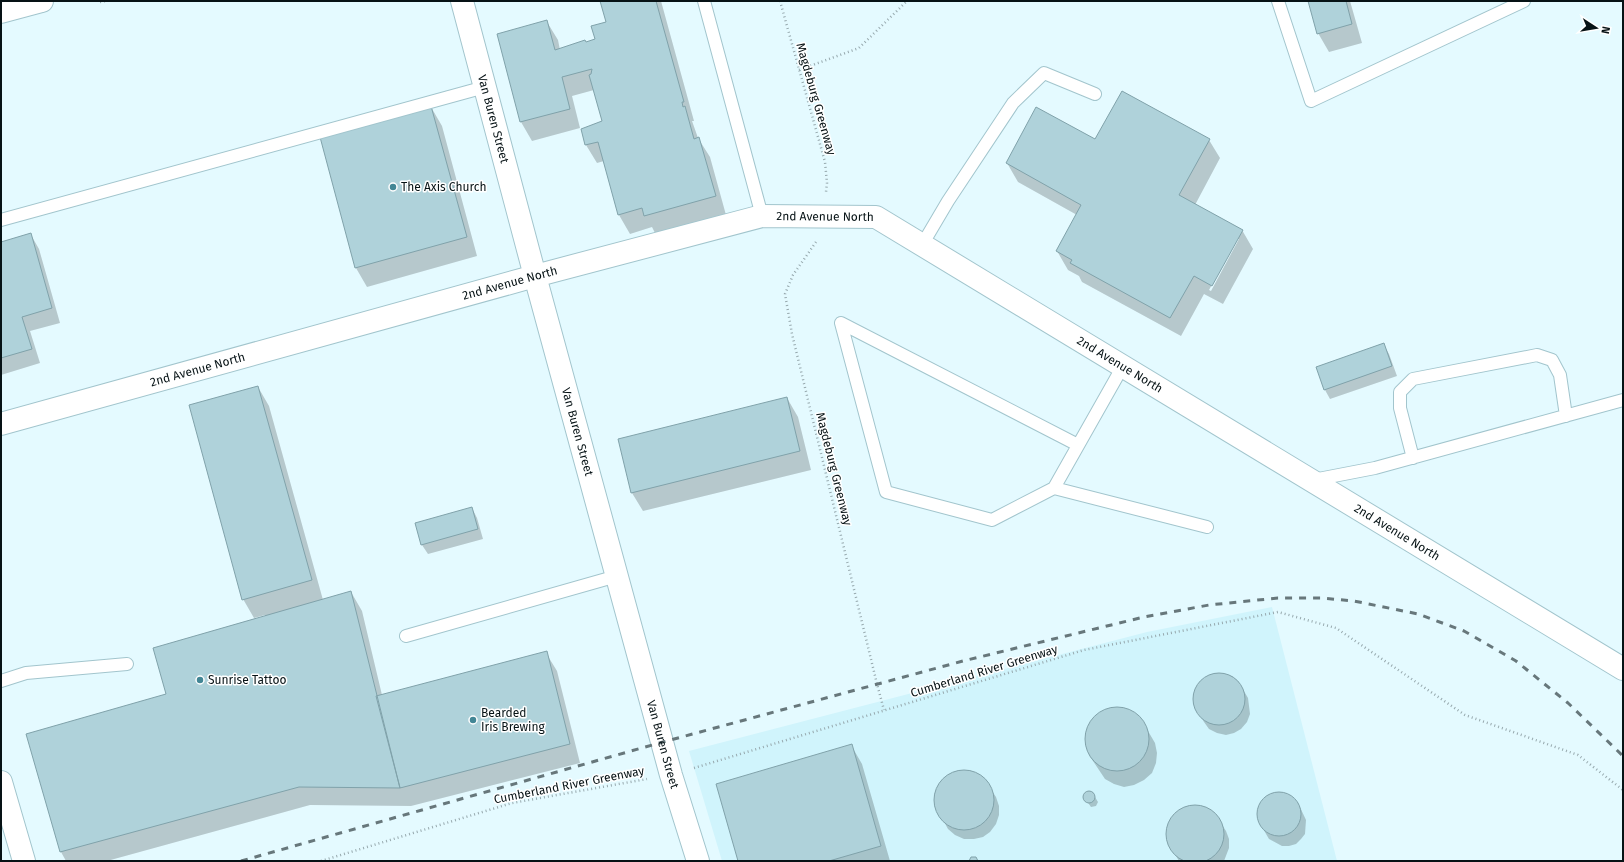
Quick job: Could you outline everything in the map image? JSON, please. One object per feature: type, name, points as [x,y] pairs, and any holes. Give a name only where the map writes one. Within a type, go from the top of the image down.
[{"type":"street","points":[[1,12],[42,1]]},
{"type":"street","name":"Van Buren Street","points":[[462,1],[535,276],[671,775],[698,861]]},
{"type":"street","name":"2nd Avenue North","points":[[1,424],[535,276],[762,216],[876,218],[1313,480],[1623,669]]},
{"type":"street","points":[[1,782],[24,861]]},
{"type":"lane","points":[[704,1],[762,216]]},
{"type":"lane","points":[[1278,1],[1311,101],[1524,1]]},
{"type":"lane","points":[[922,245],[948,201],[1013,103],[1044,73],[1095,94]]},
{"type":"lane","points":[[1,220],[485,87]]},
{"type":"lane","points":[[1078,445],[841,323],[886,492],[992,520],[1054,488],[1123,366]]},
{"type":"lane","points":[[1413,458],[1400,408],[1400,392],[1413,380],[1537,355],[1552,360],[1560,375],[1566,416]]},
{"type":"lane","points":[[1313,480],[1375,468],[1623,400]]},
{"type":"lane","points":[[1054,488],[1207,527]]},
{"type":"lane","points":[[406,636],[617,576]]},
{"type":"lane","points":[[1,681],[26,673],[126,664]]},
{"type":"path","points":[[100,2],[106,1]]},
{"type":"path","name":"Magdeburg Greenway","points":[[780,1],[825,162],[827,183],[825,196]]},
{"type":"path","points":[[799,70],[859,48],[907,1]]},
{"type":"path","name":"Magdeburg Greenway","points":[[819,238],[793,275],[785,294],[792,334],[884,710]]},
{"type":"path","name":"Cumberland River Greenway","points":[[321,861],[512,803],[671,775],[1084,650],[1278,612],[1336,628],[1465,714],[1578,755],[1623,790]]},
{"type":"shaded area","points":[[1272,607],[1337,861],[722,861],[689,751],[1147,632]]},
{"type":"building","points":[[600,1],[656,1],[684,102],[682,102],[683,107],[685,106],[694,139],[699,137],[716,196],[644,216],[642,208],[618,215],[598,142],[585,145],[581,129],[602,121],[589,75],[591,74],[592,69],[562,77],[570,109],[520,122],[497,34],[547,20],[555,50],[585,40],[586,42],[595,39],[591,26],[606,22]]},
{"type":"building","points":[[1308,1],[1346,1],[1352,24],[1317,34]]},
{"type":"building","points":[[1122,91],[1210,139],[1179,195],[1243,230],[1212,286],[1194,276],[1170,318],[1070,263],[1072,260],[1056,251],[1081,205],[1006,163],[1036,107],[1095,139]]},
{"type":"building","name":"The Axis Church","points":[[431,106],[467,237],[355,268],[320,137]]},
{"type":"building","points":[[31,233],[52,308],[22,317],[32,349],[1,358],[1,242]]},
{"type":"building","points":[[1384,343],[1392,366],[1324,390],[1316,367]]},
{"type":"building","points":[[258,386],[312,580],[242,600],[189,405]]},
{"type":"building","points":[[787,397],[800,451],[631,493],[618,439]]},
{"type":"building","points":[[472,507],[478,529],[421,545],[415,523]]},
{"type":"building","points":[[351,591],[400,788],[299,787],[60,852],[26,734],[166,694],[153,648]]},
{"type":"building","name":"Bearded Iris Brewing","points":[[547,651],[570,744],[400,788],[376,696]]},
{"type":"building","points":[[1214,673],[1224,673],[1238,680],[1245,694],[1245,704],[1238,718],[1224,725],[1214,725],[1204,721],[1197,714],[1193,704],[1193,694],[1197,684],[1204,677]]},
{"type":"building","points":[[1111,707],[1123,707],[1140,716],[1147,727],[1149,739],[1147,751],[1140,762],[1123,771],[1111,771],[1099,766],[1090,757],[1085,745],[1085,733],[1090,721],[1099,712]]},
{"type":"building","points":[[852,744],[881,846],[829,861],[738,861],[716,784]]},
{"type":"building","points":[[964,770],[980,775],[985,779],[989,784],[994,800],[989,816],[985,821],[980,825],[964,830],[948,825],[943,821],[939,816],[934,800],[939,784],[943,779],[948,775]]},
{"type":"building","points":[[1087,791],[1091,791],[1095,797],[1091,803],[1087,803],[1083,799],[1083,795]]},
{"type":"building","points":[[1275,792],[1283,792],[1288,793],[1295,798],[1300,805],[1300,823],[1295,830],[1288,835],[1275,836],[1267,833],[1260,826],[1257,818],[1257,810],[1260,802],[1267,795]]},
{"type":"building","points":[[1195,805],[1206,807],[1219,818],[1222,823],[1224,834],[1222,845],[1211,858],[1206,861],[1195,863],[1184,861],[1171,850],[1168,845],[1166,834],[1168,823],[1179,810],[1184,807]]},
{"type":"building","points":[[971,857],[976,857],[978,861],[969,861]]},
{"type":"railway","points":[[241,861],[663,742],[963,661],[1144,617],[1209,605],[1278,598],[1321,598],[1354,601],[1418,614],[1464,631],[1516,661],[1568,703],[1623,756]]},
{"type":"place","name":"The Axis Church","points":[[393,187]]},
{"type":"place","name":"Sunrise Tattoo","points":[[200,680]]},
{"type":"place","name":"Bearded Iris Brewing","points":[[473,720]]}]
